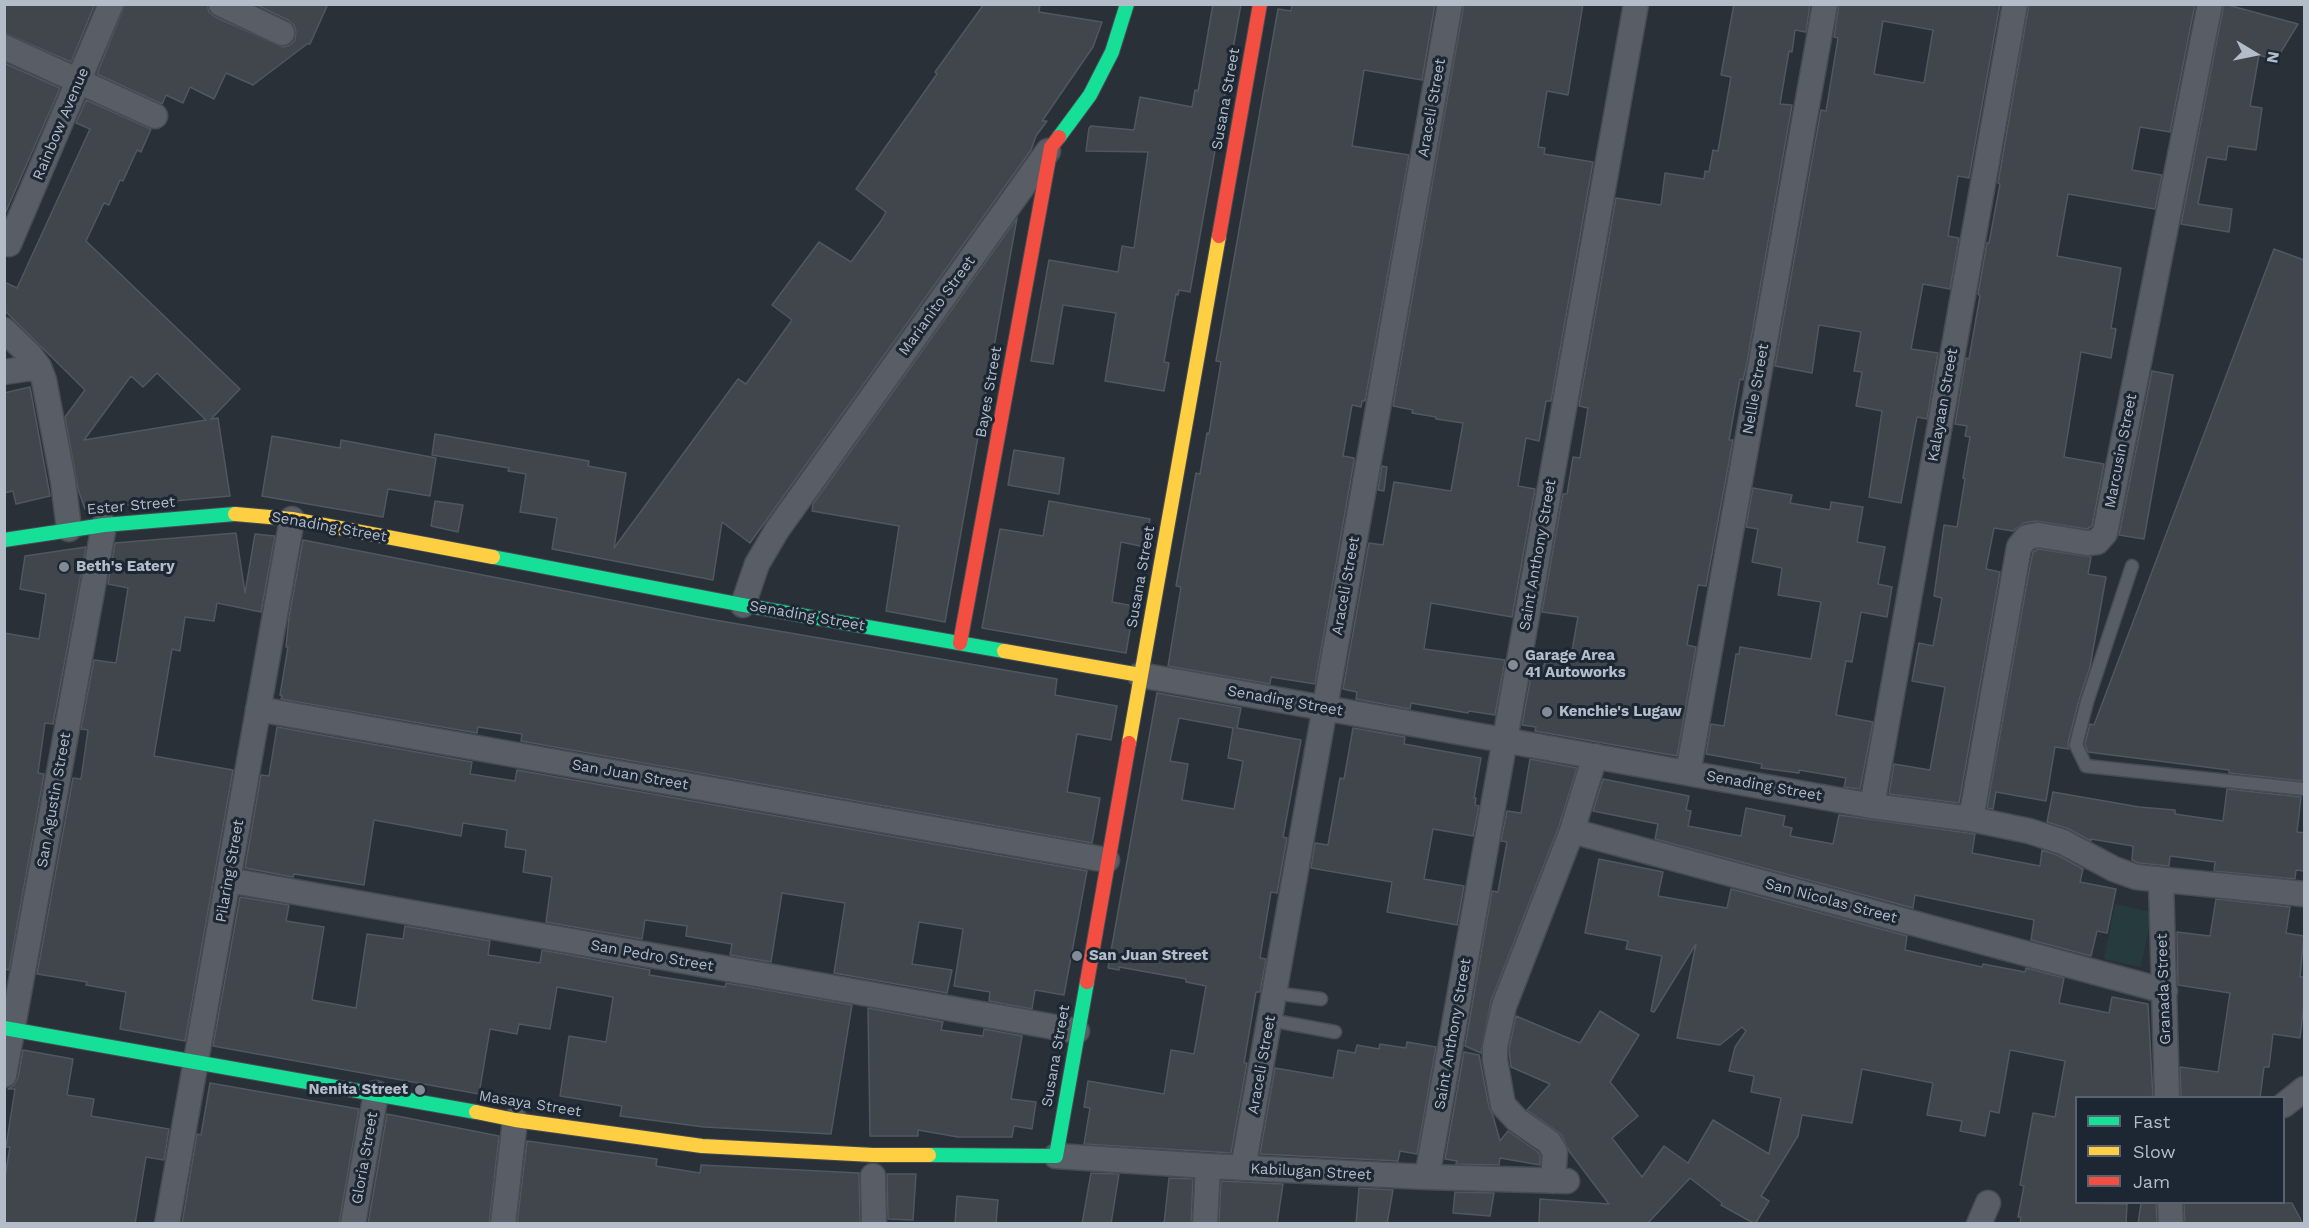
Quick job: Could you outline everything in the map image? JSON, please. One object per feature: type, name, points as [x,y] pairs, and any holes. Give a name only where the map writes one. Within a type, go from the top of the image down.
[{"type":"street","name":"Rainbow Avenue","points":[[9,244],[111,4]]},
{"type":"street","points":[[221,4],[282,33]]},
{"type":"street","name":"Marianito Street","points":[[743,605],[757,564],[777,530],[1090,95],[1112,52],[1127,4]]},
{"type":"street","name":"Susana Street","points":[[1056,1156],[1260,4]]},
{"type":"street","name":"Araceli Street","points":[[1243,1168],[1450,4]]},
{"type":"street","name":"Saint Anthony Street","points":[[1427,1177],[1636,4]]},
{"type":"street","name":"Nellie Street","points":[[1688,773],[1825,4]]},
{"type":"street","name":"Kalayaan Street","points":[[1872,806],[2015,4]]},
{"type":"street","name":"Marcusin Street","points":[[1971,819],[2019,547],[2027,537],[2038,534],[2087,543],[2097,542],[2105,532],[2210,4]]},
{"type":"street","points":[[4,47],[154,116]]},
{"type":"street","name":"Bayes Street","points":[[960,643],[1051,147]]},
{"type":"street","points":[[4,330],[39,367],[48,393],[69,529]]},
{"type":"street","points":[[4,372],[39,367]]},
{"type":"street","name":"Ester Street","points":[[4,540],[104,525],[237,514],[261,515]]},
{"type":"street","name":"Senading Street","points":[[261,515],[743,605],[1872,806],[1971,819],[2029,831],[2063,842],[2114,869],[2136,877],[2304,894]]},
{"type":"street","name":"Pilaring Street","points":[[167,1224],[292,519]]},
{"type":"street","name":"San Agustin Street","points":[[4,1075],[9,1029],[104,525]]},
{"type":"street","name":"San Juan Street","points":[[258,709],[1107,860]]},
{"type":"street","points":[[1572,831],[1595,756]]},
{"type":"street","name":"Kabilugan Street","points":[[1056,1156],[1208,1167],[1560,1181],[1555,1152],[1549,1142],[1517,1120],[1503,1105],[1495,1047],[1504,1006],[1572,831]]},
{"type":"street","name":"San Nicolas Street","points":[[1572,831],[2165,991]]},
{"type":"street","name":"San Pedro Street","points":[[228,880],[1077,1031]]},
{"type":"street","name":"Granada Street","points":[[2161,880],[2167,1096]]},
{"type":"street","name":"Masaya Street","points":[[9,1029],[376,1092],[515,1120],[702,1146],[873,1166],[1056,1156]]},
{"type":"street","points":[[2285,1103],[2304,1089]]},
{"type":"street","name":"Gloria Street","points":[[353,1224],[376,1092]]},
{"type":"street","points":[[503,1224],[515,1120]]},
{"type":"street","points":[[873,1166],[874,1224]]},
{"type":"street","points":[[1204,1224],[1208,1167]]},
{"type":"street","points":[[2170,1204],[2171,1224]]},
{"type":"lane","points":[[2132,566],[2087,702],[2076,745],[2086,766],[2304,789]]},
{"type":"lane","points":[[1274,993],[1321,999]]},
{"type":"lane","points":[[1270,1020],[1335,1032]]},
{"type":"green space","points":[[2115,904],[2152,912],[2141,967],[2104,959]]},
{"type":"building","points":[[4,4],[95,4],[71,62],[4,33]]},
{"type":"building","points":[[125,4],[207,4],[209,12],[215,17],[283,47],[295,40],[294,25],[255,4],[328,4],[310,44],[253,85],[226,73],[214,99],[190,87],[183,103],[166,95],[162,104],[97,74]]},
{"type":"building","points":[[984,4],[1040,4],[1039,12],[1102,22],[1093,47],[1042,121],[1047,121],[1036,136],[1031,150],[750,543],[722,522],[713,580],[552,549],[557,518],[520,512],[526,474],[508,471],[509,468],[432,455],[435,434],[589,461],[588,466],[626,473],[614,548],[738,379],[746,384],[792,320],[772,305],[819,242],[851,262],[881,221],[886,212],[856,189]]},
{"type":"building","points":[[1213,4],[1241,4],[1190,292],[1179,290],[1178,295],[1176,294],[1164,362],[1169,363],[1164,391],[1105,381],[1116,313],[1063,305],[1053,364],[1031,361],[1049,260],[1118,272],[1122,246],[1134,248],[1148,152],[1086,151],[1089,128],[1091,126],[1134,130],[1140,97],[1192,107],[1195,90],[1198,91]]},
{"type":"building","points":[[1292,4],[1435,4],[1422,80],[1364,70],[1352,146],[1409,155],[1365,401],[1362,401],[1361,407],[1352,405],[1343,456],[1354,458],[1354,461],[1315,684],[1271,677],[1270,684],[1168,666],[1181,587],[1176,586],[1196,473],[1200,474],[1207,433],[1209,434],[1221,362],[1216,361],[1278,9],[1291,11]]},
{"type":"building","points":[[1464,4],[1583,4],[1568,95],[1547,91],[1538,147],[1545,148],[1544,154],[1593,162],[1551,401],[1546,401],[1539,441],[1526,438],[1518,486],[1535,489],[1512,617],[1431,603],[1424,649],[1505,660],[1495,715],[1469,711],[1468,713],[1411,703],[1410,709],[1356,699],[1357,692],[1343,689],[1369,543],[1383,545],[1394,482],[1451,491],[1463,423],[1436,419],[1436,417],[1412,413],[1413,410],[1393,406]]},
{"type":"building","points":[[1734,4],[1810,4],[1806,32],[1795,30],[1792,52],[1789,51],[1780,104],[1792,105],[1747,362],[1743,380],[1740,379],[1729,440],[1733,440],[1706,586],[1698,585],[1687,645],[1696,647],[1677,756],[1535,731],[1536,727],[1522,725],[1533,665],[1544,666],[1546,658],[1570,662],[1578,617],[1542,612],[1563,494],[1567,494],[1573,457],[1580,458],[1588,408],[1579,406],[1616,198],[1661,205],[1665,173],[1704,179],[1705,171],[1709,172],[1713,150],[1718,151],[1731,77],[1721,75]]},
{"type":"building","points":[[1839,4],[2000,4],[1969,178],[1958,176],[1948,236],[1959,238],[1950,289],[1923,284],[1911,349],[1938,353],[1927,419],[1917,417],[1901,503],[1869,497],[1882,411],[1856,406],[1862,372],[1854,371],[1861,332],[1819,325],[1812,373],[1775,366],[1821,110],[1826,111],[1838,38],[1834,37]],"holes":[[[1883,21],[1933,30],[1924,83],[1874,74]]]},
{"type":"building","points":[[2029,4],[2195,4],[2170,132],[2140,127],[2132,170],[2162,175],[2155,209],[2068,194],[2057,256],[2121,268],[2111,328],[2116,329],[2111,358],[2081,352],[2064,457],[2104,464],[2092,526],[2087,529],[2036,521],[2024,523],[2013,531],[1994,528],[1986,569],[2000,572],[1959,803],[1889,794],[1894,764],[1930,770],[1945,687],[1912,681],[1919,643],[1933,646],[1942,598],[1934,596],[1944,525],[1957,527],[1970,437],[1965,436],[1967,426],[1955,424],[1966,358],[1969,359],[1987,243],[1989,243],[2000,184],[1998,183]]},
{"type":"building","points":[[2224,4],[2298,24],[2276,60],[2259,55],[2250,106],[2262,108],[2256,150],[2228,146],[2226,160],[2207,157],[2198,204],[2232,209],[2229,232],[2181,224]]},
{"type":"building","points":[[4,63],[60,88],[4,216]]},
{"type":"building","points":[[86,100],[151,129],[141,152],[137,150],[123,181],[120,180],[109,205],[104,203],[86,241],[240,389],[211,419],[218,418],[230,496],[85,509],[78,489],[65,417],[85,390],[4,310],[4,282],[17,288],[90,129],[76,123]],"holes":[[[157,373],[206,420],[84,440],[131,376],[143,387]]]},
{"type":"building","points":[[1017,218],[945,622],[886,611],[899,526],[812,511],[813,504]]},
{"type":"building","points":[[2274,249],[2304,260],[2303,781],[2229,773],[2229,770],[2088,752],[2085,744],[2090,724],[2094,725]]},
{"type":"building","points":[[2152,371],[2173,375],[2144,539],[2119,535]]},
{"type":"building","points":[[30,387],[50,496],[16,504],[13,491],[4,493],[4,393]]},
{"type":"building","points":[[272,436],[340,448],[341,440],[436,458],[430,496],[388,489],[383,517],[262,496]]},
{"type":"building","points":[[1014,450],[1064,458],[1059,494],[1008,485]]},
{"type":"building","points":[[1382,466],[1387,467],[1384,491],[1378,490]]},
{"type":"building","points":[[1753,488],[1792,495],[1790,503],[1830,510],[1831,502],[1863,507],[1857,542],[1885,547],[1878,584],[1892,587],[1887,617],[1861,612],[1852,662],[1846,661],[1836,715],[1873,722],[1860,789],[1844,787],[1846,778],[1799,770],[1799,773],[1761,768],[1762,764],[1706,754],[1711,724],[1724,726],[1736,654],[1739,654],[1740,647],[1811,659],[1821,602],[1778,595],[1782,568],[1752,562],[1758,529],[1746,527]]},
{"type":"building","points":[[435,501],[463,505],[458,532],[431,526]]},
{"type":"building","points":[[1049,501],[1150,519],[1145,547],[1121,542],[1112,602],[1134,606],[1126,653],[982,628],[1000,529],[1043,536]]},
{"type":"building","points":[[236,533],[245,593],[255,534],[275,536],[261,612],[217,603],[214,621],[185,617],[180,651],[172,649],[154,756],[233,770],[185,1041],[120,1029],[126,992],[86,985],[87,982],[37,974],[73,778],[81,779],[88,730],[81,729],[94,660],[116,663],[128,588],[108,584],[115,543]]},
{"type":"building","points":[[303,540],[709,619],[1057,679],[1055,695],[1117,706],[1111,740],[1077,734],[1067,792],[1100,798],[1092,843],[521,741],[522,734],[478,727],[477,733],[281,699],[288,647],[286,647],[289,617]]},
{"type":"building","points":[[86,547],[53,724],[45,723],[38,773],[44,774],[9,970],[4,969],[4,633],[39,639],[46,594],[20,589],[25,556]]},
{"type":"building","points":[[2038,549],[2091,557],[2088,574],[2106,577],[2090,667],[2079,700],[2068,743],[2069,749],[2055,747],[2046,801],[1996,792],[1993,809],[1987,808],[2028,577],[2033,552]]},
{"type":"building","points":[[1157,693],[1241,708],[1237,728],[1301,740],[1283,837],[1287,838],[1277,893],[1271,892],[1260,958],[1266,959],[1260,992],[1256,992],[1244,1063],[1247,1063],[1231,1153],[1084,1144],[1090,1108],[1084,1107],[1088,1081],[1164,1094],[1171,1050],[1194,1054],[1206,986],[1186,982],[1186,979],[1119,967],[1119,970],[1108,968]],"holes":[[[1179,718],[1233,728],[1228,758],[1243,761],[1234,809],[1182,800],[1188,764],[1170,761]]]},
{"type":"building","points":[[277,727],[472,762],[470,774],[515,781],[517,770],[1087,871],[1064,995],[1035,990],[1032,1009],[989,1001],[990,992],[954,986],[963,929],[919,922],[912,964],[952,970],[947,993],[834,973],[845,903],[782,893],[771,962],[730,955],[732,944],[686,936],[687,926],[645,920],[642,939],[546,922],[552,877],[523,872],[526,850],[505,847],[507,830],[463,823],[461,836],[374,820],[364,885],[294,874],[293,877],[245,868],[261,775],[269,776]]},
{"type":"building","points":[[1353,728],[1405,737],[1404,744],[1481,758],[1474,798],[1476,798],[1475,805],[1479,806],[1473,836],[1433,829],[1424,879],[1464,886],[1457,925],[1387,912],[1392,882],[1311,868],[1315,843],[1328,845],[1340,778],[1344,779]]},
{"type":"building","points":[[1530,759],[1577,768],[1559,826],[1491,1001],[1481,1053],[1465,1046],[1492,891],[1498,892],[1507,842],[1501,841],[1507,811],[1521,813]]},
{"type":"building","points":[[1603,779],[1689,796],[1686,810],[1691,811],[1688,826],[1741,836],[1746,808],[1785,816],[1783,826],[1792,828],[1790,836],[1833,844],[1839,815],[1975,834],[1972,853],[2040,866],[2042,850],[2083,869],[2080,882],[2116,889],[2107,933],[2097,931],[2091,956],[2031,940],[2034,920],[1915,895],[1913,908],[1655,839],[1658,824],[1593,811]]},
{"type":"building","points":[[2227,789],[2301,797],[2297,832],[2304,833],[2304,871],[2296,870],[2295,879],[2214,871],[2215,862],[2170,856],[2169,866],[2139,863],[2132,860],[2133,846],[2091,839],[2091,841],[2069,829],[2047,822],[2053,792],[2139,807],[2175,810],[2175,814],[2223,821]]},
{"type":"building","points":[[1599,859],[1663,872],[1658,896],[1727,908],[1731,889],[1907,936],[1905,950],[1982,967],[1983,964],[2025,972],[2026,968],[2064,978],[2059,1003],[2109,1013],[2112,997],[2148,1004],[2153,1096],[2075,1096],[2075,1204],[2127,1204],[2126,1224],[2020,1224],[2021,1217],[2018,1217],[2024,1186],[2020,1185],[2033,1113],[2055,1117],[2065,1061],[2010,1050],[1999,1113],[1990,1111],[1985,1136],[1960,1131],[1962,1121],[1927,1115],[1933,1083],[1862,1069],[1852,1123],[1802,1115],[1798,1136],[1761,1196],[1769,1201],[1755,1224],[1721,1205],[1722,1203],[1690,1178],[1647,1224],[1539,1224],[1540,1199],[1609,1204],[1569,1151],[1561,1134],[1527,1110],[1550,1084],[1511,1067],[1509,1049],[1516,1016],[1580,1043],[1600,1011],[1639,1035],[1610,1082],[1638,1116],[1612,1138],[1642,1177],[1664,1146],[1688,1163],[1713,1120],[1769,1154],[1781,1098],[1751,1092],[1754,1076],[1729,1071],[1735,1047],[1746,1031],[1742,1027],[1720,1045],[1677,1038],[1696,944],[1654,1012],[1651,1011],[1662,956],[1626,949],[1628,941],[1585,933]]},
{"type":"building","points":[[240,897],[289,905],[286,921],[324,927],[312,1000],[356,1008],[367,934],[403,939],[405,926],[490,941],[488,955],[540,963],[542,950],[650,970],[649,975],[725,987],[726,983],[852,1005],[831,1134],[704,1127],[620,1116],[622,1106],[560,1096],[569,1036],[606,1042],[613,997],[557,987],[550,1029],[519,1024],[517,1034],[490,1029],[479,1094],[213,1046]]},
{"type":"building","points":[[2216,899],[2290,907],[2286,933],[2304,936],[2300,977],[2304,977],[2304,1004],[2300,1038],[2273,1034],[2269,1067],[2264,1067],[2260,1096],[2181,1096],[2180,1067],[2218,1072],[2230,993],[2178,985],[2177,932],[2210,936]]},
{"type":"building","points":[[868,1008],[943,1022],[941,1030],[983,1036],[984,1029],[1022,1036],[1011,1099],[1036,1102],[1032,1129],[1014,1126],[1012,1137],[958,1137],[918,1130],[918,1136],[870,1136]]},
{"type":"building","points":[[1407,1042],[1436,1047],[1417,1154],[1400,1151],[1398,1161],[1260,1154],[1275,1068],[1333,1078],[1338,1050],[1355,1053],[1357,1045],[1379,1049],[1380,1044],[1406,1048]]},
{"type":"building","points":[[23,1050],[73,1059],[67,1095],[94,1099],[91,1116],[169,1129],[164,1160],[146,1157],[135,1224],[4,1224],[4,1182],[10,1147],[6,1147],[15,1089],[8,1089],[18,1078]]},
{"type":"building","points":[[1464,1052],[1479,1055],[1489,1107],[1500,1141],[1508,1131],[1538,1152],[1540,1165],[1500,1158],[1499,1165],[1456,1164],[1457,1161],[1445,1159]]},
{"type":"building","points":[[210,1083],[359,1109],[339,1224],[182,1224],[197,1134],[201,1135]]},
{"type":"building","points":[[387,1114],[499,1136],[489,1224],[368,1224]]},
{"type":"building","points":[[527,1141],[657,1159],[656,1166],[700,1173],[701,1165],[859,1173],[860,1224],[517,1224]]},
{"type":"building","points":[[1091,1173],[1119,1174],[1111,1224],[1082,1224]]},
{"type":"building","points":[[887,1174],[916,1174],[913,1220],[888,1219]]},
{"type":"building","points":[[1169,1178],[1193,1179],[1191,1224],[1164,1224]]},
{"type":"building","points":[[1221,1181],[1283,1184],[1277,1224],[1219,1224]]},
{"type":"building","points":[[1359,1188],[1393,1190],[1387,1224],[1356,1224]]},
{"type":"building","points":[[1455,1192],[1494,1193],[1490,1216],[1453,1213]]},
{"type":"building","points":[[957,1196],[998,1200],[996,1224],[955,1224]]},
{"type":"building","points":[[2292,1203],[2303,1224],[2185,1224],[2184,1204]]},
{"type":"building","points":[[2141,1204],[2156,1204],[2157,1224],[2138,1224]]},
{"type":"traffic: fast","points":[[1059,137],[1090,95],[1112,52],[1127,4]]},
{"type":"traffic: fast","points":[[4,540],[104,525],[235,514]]},
{"type":"traffic: fast","points":[[493,557],[743,605],[1004,651]]},
{"type":"traffic: fast","points":[[929,1155],[1056,1156],[1087,982]]},
{"type":"traffic: fast","points":[[4,1028],[476,1112]]},
{"type":"traffic: slow","points":[[1129,743],[1219,236]]},
{"type":"traffic: slow","points":[[235,514],[292,519],[493,557]]},
{"type":"traffic: slow","points":[[1004,651],[1140,675]]},
{"type":"traffic: slow","points":[[476,1112],[515,1120],[702,1146],[873,1155],[929,1155]]},
{"type":"traffic: jam","points":[[1219,236],[1260,4]]},
{"type":"traffic: jam","points":[[960,643],[1051,147],[1059,137]]},
{"type":"traffic: jam","points":[[1087,982],[1129,743]]},
{"type":"place","name":"Beth's Eatery","points":[[64,567]]},
{"type":"place","name":"Garage Area 41 Autoworks","points":[[1513,665]]},
{"type":"place","name":"Kenchie's Lugaw","points":[[1547,712]]},
{"type":"place","name":"San Juan Street","points":[[1077,956]]},
{"type":"place","name":"Nenita Street","points":[[420,1090]]}]
